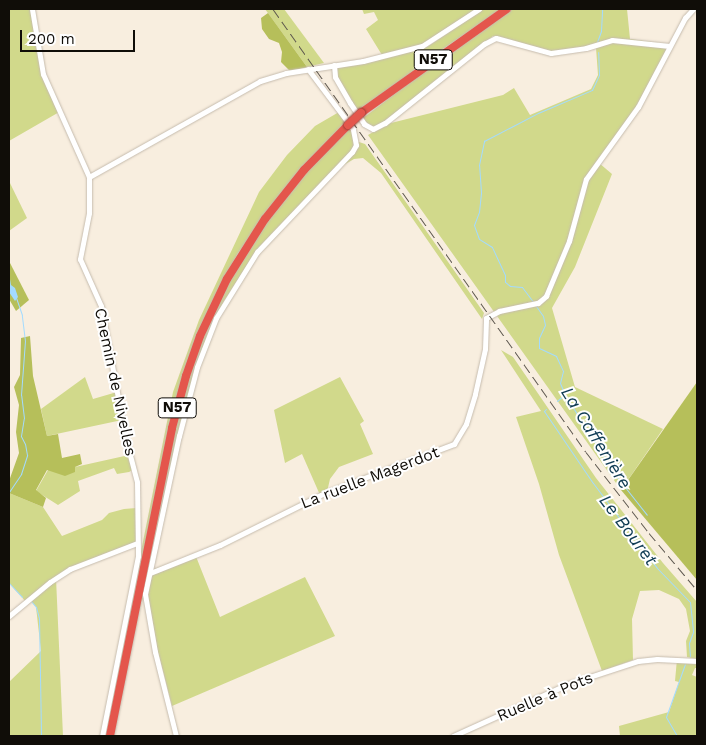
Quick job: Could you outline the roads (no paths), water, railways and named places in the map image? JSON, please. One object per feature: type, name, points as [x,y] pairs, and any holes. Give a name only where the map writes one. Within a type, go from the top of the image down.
[{"type":"highway","name":"N57","points":[[110,736],[172,428],[186,376],[200,336],[227,279],[265,219],[304,170],[348,125],[361,113],[507,9]]},
{"type":"street","name":"Chemin de Nivelles","points":[[32,9],[43,74],[89,177],[89,213],[80,258],[100,306],[126,442],[136,475],[138,556],[102,736]]},
{"type":"street","points":[[89,177],[252,84],[269,77],[363,61],[422,46],[478,9]]},
{"type":"street","name":"La ruelle Magerdot","points":[[150,573],[220,545],[327,492],[451,446],[458,438],[471,408],[485,349],[486,318],[499,311],[535,304],[548,292],[564,255],[586,179],[638,107],[692,9]]},
{"type":"street","points":[[334,65],[335,76],[350,103],[364,124],[373,129],[385,123],[484,44],[496,38],[551,53],[586,48],[612,40],[670,46]]},
{"type":"street","points":[[176,736],[148,613],[146,594],[187,404],[202,353],[216,318],[257,252],[352,152],[356,145],[353,129],[308,69]]},
{"type":"street","points":[[9,616],[50,582],[70,569],[137,543]]},
{"type":"street","name":"Ruelle à Pots","points":[[453,736],[568,684],[638,661],[656,659],[697,661]]},
{"type":"water","points":[[9,273],[11,285],[15,288],[18,297],[15,301],[9,292]]},
{"type":"waterway","name":"La Caffenière","points":[[597,42],[601,31],[602,9]]},
{"type":"waterway","name":"La Caffenière","points":[[534,303],[522,287],[510,286],[505,282],[505,275],[492,247],[479,239],[474,225],[479,212],[481,192],[479,165],[484,141],[538,113],[592,90],[599,75],[598,52]]},
{"type":"waterway","points":[[9,492],[21,474],[27,455],[21,436],[24,418],[21,395],[25,341],[22,315],[16,298]]},
{"type":"waterway","name":"La Caffenière","points":[[536,306],[543,316],[545,325],[539,338],[539,348],[556,356],[563,371],[560,383],[565,395],[617,477],[647,515]]},
{"type":"waterway","name":"Le Bouret","points":[[557,401],[564,395]]},
{"type":"waterway","name":"Le Bouret","points":[[546,409],[544,411],[593,483],[657,568],[690,602],[693,632],[689,643],[690,656]]},
{"type":"waterway","points":[[9,583],[22,597]]},
{"type":"waterway","points":[[31,601],[36,607],[39,618],[41,736]]},
{"type":"waterway","name":"Le Bouret","points":[[677,736],[666,717],[685,664]]},
{"type":"railway","points":[[273,9],[586,452],[649,533],[697,590]]}]
